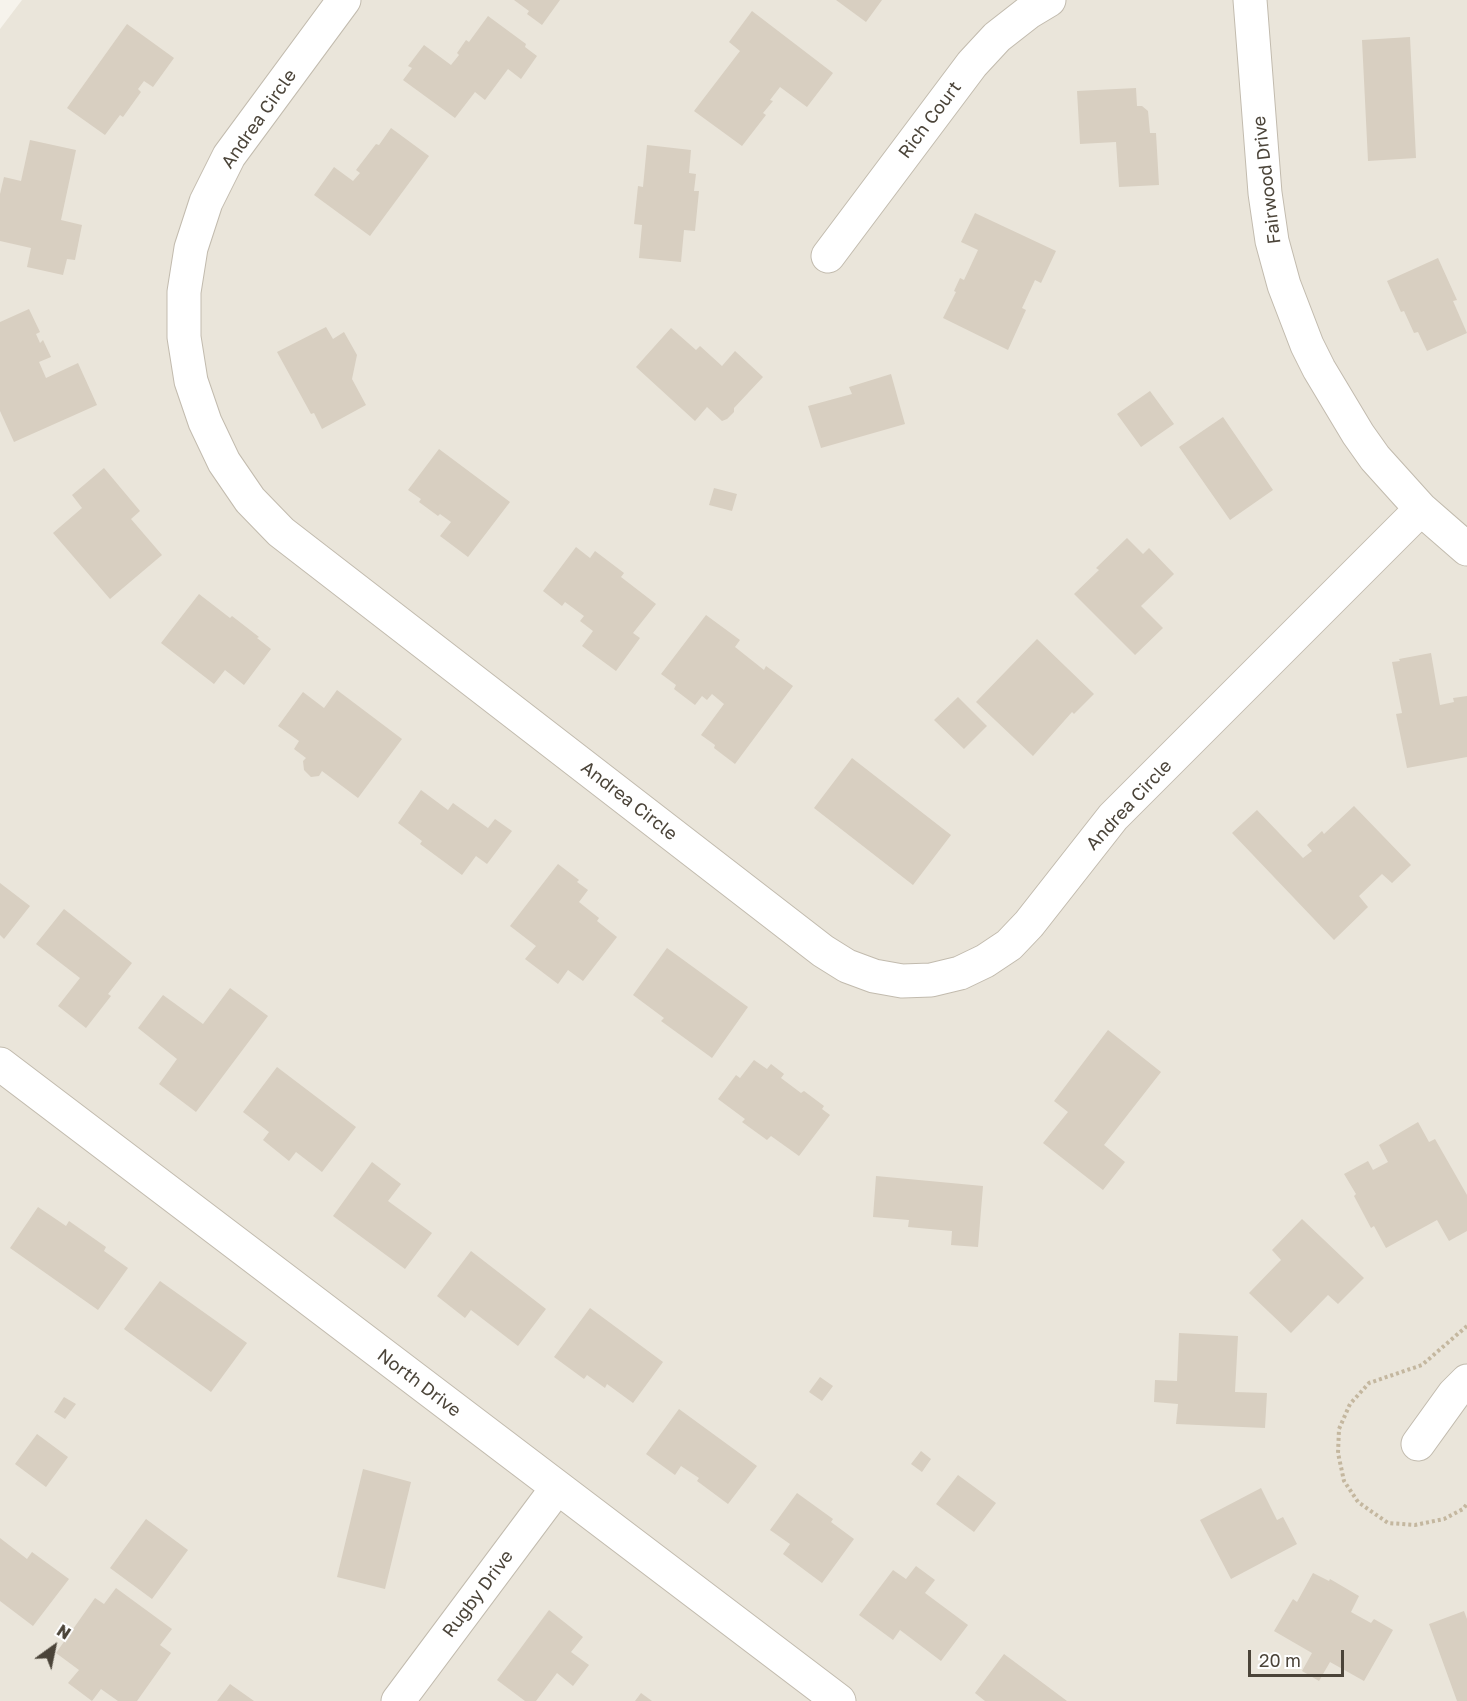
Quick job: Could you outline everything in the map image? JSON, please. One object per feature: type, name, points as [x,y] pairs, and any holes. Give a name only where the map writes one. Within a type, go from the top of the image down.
[{"type":"street","name":"Andrea Circle","points":[[344,0],[229,156],[206,202],[191,248],[184,292],[184,337],[191,381],[201,412],[224,462],[250,500],[281,532],[823,951],[847,966],[874,976],[902,981],[931,980],[960,973],[986,961],[1009,945],[1029,924],[1113,816],[1421,509]]},
{"type":"street","name":"Rich Court","points":[[828,256],[972,64],[997,37],[1029,12],[1049,0]]},
{"type":"street","name":"Fairwood Drive","points":[[1250,0],[1265,193],[1272,240],[1284,285],[1311,353],[1358,434],[1375,458],[1421,509],[1467,549]]},
{"type":"street","name":"North Drive","points":[[0,1064],[839,1701]]},
{"type":"street","points":[[1418,1444],[1454,1394],[1467,1381]]},
{"type":"street","name":"Rugby Drive","points":[[398,1701],[557,1488]]},
{"type":"shaded area","points":[[22,0],[1467,0],[1467,1701],[0,1701],[0,29]]},
{"type":"building","points":[[514,0],[560,0],[542,25]]},
{"type":"building","points":[[836,0],[882,0],[866,22]]},
{"type":"building","points":[[752,11],[833,73],[807,107],[780,87],[770,100],[773,101],[763,113],[766,115],[742,146],[694,111],[740,51],[729,42]]},
{"type":"building","points":[[488,16],[526,44],[525,47],[537,56],[521,79],[508,69],[485,100],[475,92],[455,118],[403,80],[412,68],[408,66],[424,45],[451,65],[466,40],[469,42]]},
{"type":"building","points":[[127,24],[174,58],[153,87],[144,81],[138,89],[141,92],[123,117],[120,115],[105,135],[67,108]]},
{"type":"building","points":[[1410,37],[1416,158],[1368,161],[1362,40]]},
{"type":"building","points":[[1136,88],[1137,106],[1142,106],[1148,111],[1150,133],[1156,133],[1159,185],[1119,187],[1116,142],[1080,144],[1077,91]]},
{"type":"building","points":[[391,128],[429,156],[370,236],[314,195],[334,167],[353,181],[360,173],[356,170]]},
{"type":"building","points":[[30,140],[76,150],[61,220],[82,225],[75,260],[67,259],[63,275],[27,267],[31,248],[0,241],[0,194],[4,177],[21,181]]},
{"type":"building","points":[[647,145],[691,150],[689,173],[696,174],[694,191],[699,191],[695,231],[684,230],[681,262],[639,258],[642,225],[634,224],[638,186],[643,187]]},
{"type":"building","points":[[975,213],[1056,251],[1041,283],[1035,280],[1022,308],[1026,310],[1008,350],[943,318],[960,278],[964,280],[978,250],[961,242]]},
{"type":"building","points":[[1438,258],[1457,300],[1453,301],[1467,333],[1427,351],[1418,332],[1414,333],[1404,311],[1401,312],[1387,281]]},
{"type":"building","points":[[29,309],[40,332],[36,334],[40,343],[43,340],[51,357],[39,362],[46,378],[78,363],[97,405],[14,442],[0,411],[0,322]]},
{"type":"building","points":[[326,327],[333,339],[344,332],[357,355],[352,379],[366,405],[322,429],[314,413],[311,414],[277,352]]},
{"type":"building","points":[[671,328],[696,350],[700,346],[722,366],[735,351],[763,377],[734,408],[734,412],[727,419],[722,421],[707,407],[695,421],[636,367]]},
{"type":"building","points":[[891,374],[905,424],[821,448],[808,406],[852,394],[849,387]]},
{"type":"building","points":[[1150,391],[1174,424],[1141,447],[1117,414]]},
{"type":"building","points":[[1223,417],[1273,490],[1230,520],[1179,447]]},
{"type":"building","points":[[439,449],[510,502],[468,557],[440,536],[451,522],[440,514],[438,516],[419,502],[421,499],[408,490]]},
{"type":"building","points":[[104,468],[140,511],[131,519],[162,555],[110,599],[53,533],[82,508],[72,495]]},
{"type":"building","points":[[714,488],[737,494],[732,511],[709,505]]},
{"type":"building","points":[[1127,538],[1143,554],[1149,548],[1174,574],[1141,606],[1163,628],[1135,655],[1074,594],[1099,570],[1096,568]]},
{"type":"building","points":[[576,547],[590,558],[595,551],[624,573],[621,577],[656,604],[633,633],[640,638],[616,671],[582,646],[593,631],[580,621],[584,616],[565,602],[562,606],[543,591]]},
{"type":"building","points":[[199,594],[230,618],[232,616],[271,649],[244,685],[225,670],[214,684],[161,643]]},
{"type":"building","points":[[706,615],[740,640],[735,647],[764,670],[766,666],[793,686],[735,764],[701,735],[724,704],[712,694],[707,700],[702,696],[695,705],[674,689],[676,685],[661,674]]},
{"type":"building","points":[[1037,639],[1094,694],[1074,714],[1072,712],[1033,756],[976,702]]},
{"type":"building","points":[[1431,653],[1440,705],[1454,702],[1453,698],[1467,696],[1467,757],[1407,768],[1396,714],[1402,713],[1392,662]]},
{"type":"building","points":[[337,690],[402,739],[358,798],[322,771],[319,776],[311,777],[304,770],[303,761],[306,758],[294,749],[299,741],[278,726],[303,692],[324,708]]},
{"type":"building","points":[[958,697],[987,726],[964,749],[934,720]]},
{"type":"building","points":[[852,758],[951,835],[913,885],[814,808]]},
{"type":"building","points":[[421,790],[448,810],[453,803],[488,828],[495,819],[512,831],[487,864],[476,856],[462,875],[420,844],[422,841],[398,823]]},
{"type":"building","points":[[1354,806],[1411,865],[1392,883],[1382,874],[1359,896],[1368,907],[1334,940],[1232,833],[1257,810],[1303,858],[1312,851],[1307,845],[1322,831],[1324,834]]},
{"type":"building","points":[[558,864],[588,890],[579,902],[617,937],[583,981],[568,970],[558,984],[525,959],[536,946],[510,926]]},
{"type":"building","points":[[0,883],[30,906],[4,939],[0,935]]},
{"type":"building","points":[[64,909],[132,963],[108,994],[111,996],[86,1028],[58,1006],[80,978],[36,944]]},
{"type":"building","points":[[667,948],[748,1007],[712,1058],[661,1021],[664,1018],[633,995]]},
{"type":"building","points":[[230,988],[268,1016],[196,1112],[159,1084],[177,1059],[138,1028],[163,995],[203,1024]]},
{"type":"building","points":[[1108,1030],[1161,1072],[1104,1145],[1125,1162],[1103,1190],[1043,1143],[1068,1112],[1054,1101]]},
{"type":"building","points":[[754,1060],[767,1069],[771,1064],[784,1074],[781,1078],[824,1106],[822,1109],[830,1115],[799,1156],[771,1136],[767,1140],[742,1122],[745,1119],[718,1099],[736,1075],[740,1078]]},
{"type":"building","points":[[277,1067],[356,1127],[322,1172],[296,1152],[289,1161],[263,1140],[269,1132],[243,1112]]},
{"type":"building","points":[[1418,1122],[1429,1142],[1435,1139],[1467,1195],[1467,1231],[1449,1241],[1437,1220],[1386,1248],[1374,1226],[1371,1228],[1344,1174],[1368,1161],[1373,1170],[1388,1162],[1379,1145]]},
{"type":"building","points":[[372,1162],[401,1184],[388,1201],[432,1233],[405,1269],[333,1216]]},
{"type":"building","points":[[876,1176],[983,1186],[978,1247],[951,1245],[952,1231],[908,1227],[909,1220],[873,1217]]},
{"type":"building","points":[[38,1207],[66,1226],[69,1221],[106,1247],[104,1251],[128,1268],[98,1310],[10,1248]]},
{"type":"building","points":[[1302,1219],[1364,1278],[1338,1304],[1328,1295],[1291,1333],[1249,1293],[1281,1260],[1272,1250]]},
{"type":"building","points":[[471,1251],[546,1309],[518,1346],[471,1310],[465,1318],[437,1296]]},
{"type":"building","points":[[160,1281],[247,1343],[211,1392],[124,1329]]},
{"type":"building","points":[[590,1308],[663,1362],[633,1403],[607,1384],[605,1388],[587,1375],[584,1379],[554,1357]]},
{"type":"building","points":[[1179,1333],[1238,1336],[1235,1392],[1267,1393],[1265,1428],[1176,1424],[1178,1404],[1154,1402],[1155,1380],[1177,1381]]},
{"type":"building","points":[[820,1377],[833,1386],[822,1401],[809,1392]]},
{"type":"building","points":[[64,1397],[76,1404],[65,1419],[54,1412]]},
{"type":"building","points":[[679,1409],[757,1466],[728,1504],[697,1481],[699,1478],[681,1466],[675,1475],[646,1454]]},
{"type":"building","points":[[37,1434],[68,1457],[46,1487],[15,1464]]},
{"type":"building","points":[[921,1451],[931,1459],[922,1472],[911,1464]]},
{"type":"building","points":[[363,1469],[411,1482],[385,1589],[337,1577]]},
{"type":"building","points":[[958,1475],[996,1503],[974,1532],[936,1504]]},
{"type":"building","points":[[1261,1488],[1277,1520],[1283,1517],[1297,1544],[1231,1579],[1200,1520]]},
{"type":"building","points":[[797,1493],[833,1519],[831,1522],[854,1539],[822,1583],[783,1554],[790,1544],[770,1530]]},
{"type":"building","points":[[146,1519],[188,1550],[152,1599],[110,1568]]},
{"type":"building","points":[[0,1538],[27,1559],[32,1552],[69,1579],[33,1626],[0,1601]]},
{"type":"building","points":[[916,1566],[935,1580],[925,1593],[968,1625],[941,1661],[900,1630],[893,1640],[859,1615],[893,1570],[906,1579]]},
{"type":"building","points":[[1313,1573],[1329,1581],[1330,1579],[1359,1596],[1351,1612],[1371,1623],[1374,1619],[1393,1630],[1364,1681],[1330,1662],[1319,1681],[1302,1671],[1312,1653],[1274,1631],[1293,1599],[1297,1602]]},
{"type":"building","points":[[116,1588],[172,1629],[160,1645],[171,1653],[137,1701],[118,1701],[101,1689],[92,1701],[68,1683],[79,1670],[56,1653],[95,1598],[104,1604]]},
{"type":"building","points":[[549,1610],[583,1637],[571,1652],[589,1665],[573,1686],[557,1673],[536,1701],[525,1701],[497,1680]]},
{"type":"building","points":[[1464,1611],[1467,1619],[1467,1701],[1457,1701],[1429,1624]]},
{"type":"building","points":[[1004,1654],[1067,1701],[985,1701],[975,1693]]},
{"type":"building","points":[[230,1684],[254,1701],[217,1701]]},
{"type":"building","points":[[641,1693],[652,1701],[635,1701]]}]
